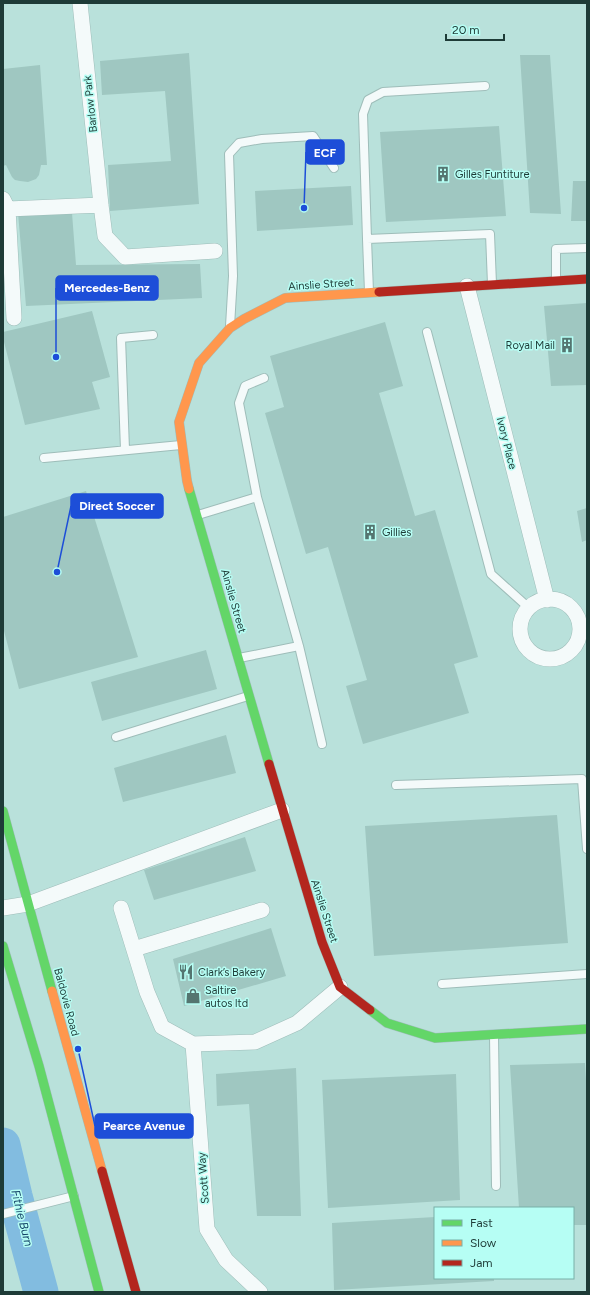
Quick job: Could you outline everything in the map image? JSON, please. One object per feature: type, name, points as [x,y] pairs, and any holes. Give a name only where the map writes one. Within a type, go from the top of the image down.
[{"type":"street","name":"Barlow Park","points":[[80,3],[101,205],[106,236],[126,257],[215,251]]},
{"type":"street","points":[[14,318],[6,204],[101,205]]},
{"type":"street","name":"Ainslie Street","points":[[340,987],[322,942],[282,810],[187,481],[179,422],[199,363],[230,328],[285,298],[587,279]]},
{"type":"street","name":"Ivory Place","points":[[467,286],[547,600]]},
{"type":"street","points":[[547,600],[557,600],[565,603],[573,609],[579,622],[579,639],[574,648],[567,655],[557,658],[544,658],[534,655],[524,643],[521,636],[520,626],[523,616],[529,608],[538,602],[547,600]]},
{"type":"street","points":[[3,908],[28,904],[282,810]]},
{"type":"street","name":"Baldovie Road","points":[[3,811],[136,1292]]},
{"type":"street","points":[[121,908],[147,992],[162,1027],[193,1044],[255,1042],[297,1023],[340,987],[387,1023],[435,1038],[587,1029]]},
{"type":"street","points":[[134,949],[262,910]]},
{"type":"street","points":[[3,946],[39,1066],[99,1292]]},
{"type":"street","name":"Scott Way","points":[[193,1044],[206,1229],[226,1260],[260,1292]]},
{"type":"lane","points":[[369,293],[363,114],[368,100],[383,92],[486,86]]},
{"type":"lane","points":[[230,328],[233,276],[229,154],[239,143],[262,139],[313,136],[334,168]]},
{"type":"lane","points":[[367,239],[490,234],[492,285]]},
{"type":"lane","points":[[556,281],[556,248],[587,248]]},
{"type":"lane","points":[[427,332],[491,574],[529,608]]},
{"type":"lane","points":[[125,450],[121,338],[153,336]]},
{"type":"lane","points":[[264,378],[245,386],[239,403],[257,497],[299,646],[322,744]]},
{"type":"lane","points":[[44,458],[182,445]]},
{"type":"lane","points":[[197,515],[257,497]]},
{"type":"lane","points":[[238,658],[299,646]]},
{"type":"lane","points":[[116,737],[249,695]]},
{"type":"lane","points":[[396,785],[582,779],[587,849]]},
{"type":"lane","points":[[442,984],[587,974]]},
{"type":"lane","points":[[494,1034],[496,1186]]},
{"type":"lane","points":[[3,1214],[74,1196]]},
{"type":"building","points":[[189,53],[199,204],[110,211],[108,165],[171,161],[165,91],[102,95],[100,61]]},
{"type":"building","points":[[520,55],[550,55],[561,214],[530,213]]},
{"type":"building","points":[[40,65],[47,165],[41,165],[39,175],[36,179],[28,182],[20,181],[15,180],[12,177],[6,165],[3,166],[3,69]]},
{"type":"building","name":"Gilles Funtiture","points":[[499,126],[506,216],[386,222],[380,132]]},
{"type":"building","points":[[573,181],[587,181],[587,221],[571,221]]},
{"type":"building","points":[[351,186],[353,225],[257,231],[255,191]]},
{"type":"building","points":[[18,213],[72,213],[76,265],[200,264],[202,298],[26,306]]},
{"type":"building","name":"Royal Mail","points":[[587,303],[587,385],[551,386],[544,306]]},
{"type":"building","points":[[92,311],[110,377],[92,382],[100,409],[25,425],[3,338],[3,332]]},
{"type":"building","name":"Gillies","points":[[385,322],[403,386],[379,393],[415,516],[435,510],[478,657],[454,664],[469,713],[363,744],[346,686],[367,680],[328,547],[306,554],[265,413],[284,407],[270,356]]},
{"type":"building","points":[[86,491],[138,657],[19,689],[3,627],[3,517]]},
{"type":"building","points":[[587,508],[587,540],[582,542],[577,511]]},
{"type":"building","points":[[206,650],[217,689],[102,721],[91,682]]},
{"type":"building","points":[[226,735],[236,773],[123,802],[114,768]]},
{"type":"building","points":[[557,815],[568,943],[374,956],[365,826]]},
{"type":"building","points":[[245,837],[256,871],[154,900],[144,870]]},
{"type":"building","points":[[271,928],[286,976],[184,1006],[173,959]]},
{"type":"building","points":[[585,1063],[587,1098],[587,1225],[574,1225],[574,1207],[519,1207],[510,1065]]},
{"type":"building","points":[[296,1068],[301,1216],[257,1216],[249,1104],[217,1106],[216,1074]]},
{"type":"building","points":[[456,1074],[460,1200],[328,1208],[322,1080]]},
{"type":"building","points":[[434,1217],[434,1279],[494,1279],[494,1281],[334,1290],[332,1223]]},
{"type":"waterway","name":"Fithie Burn","points":[[3,1145],[41,1292]]},
{"type":"traffic: fast","points":[[189,489],[269,764]]},
{"type":"traffic: fast","points":[[3,811],[52,991]]},
{"type":"traffic: fast","points":[[3,946],[39,1066],[99,1292]]},
{"type":"traffic: fast","points":[[370,1010],[387,1023],[435,1038],[587,1029]]},
{"type":"traffic: slow","points":[[189,489],[179,422],[199,363],[230,328],[285,298],[379,292]]},
{"type":"traffic: slow","points":[[52,991],[102,1171]]},
{"type":"traffic: jam","points":[[379,292],[587,279]]},
{"type":"traffic: jam","points":[[269,764],[322,942],[340,987],[370,1010]]},
{"type":"traffic: jam","points":[[102,1171],[136,1292]]},
{"type":"place","name":"Gilles Funtiture","points":[[443,174]]},
{"type":"place","name":"ECF","points":[[304,208]]},
{"type":"place","name":"Royal Mail","points":[[567,345]]},
{"type":"place","name":"Mercedes-Benz","points":[[56,357]]},
{"type":"place","name":"Gillies","points":[[370,532]]},
{"type":"place","name":"Direct Soccer","points":[[57,572]]},
{"type":"place","name":"Clark’s Bakery","points":[[186,972]]},
{"type":"place","name":"Saltire autos ltd","points":[[193,996]]},
{"type":"place","name":"Pearce Avenue","points":[[78,1049]]}]
